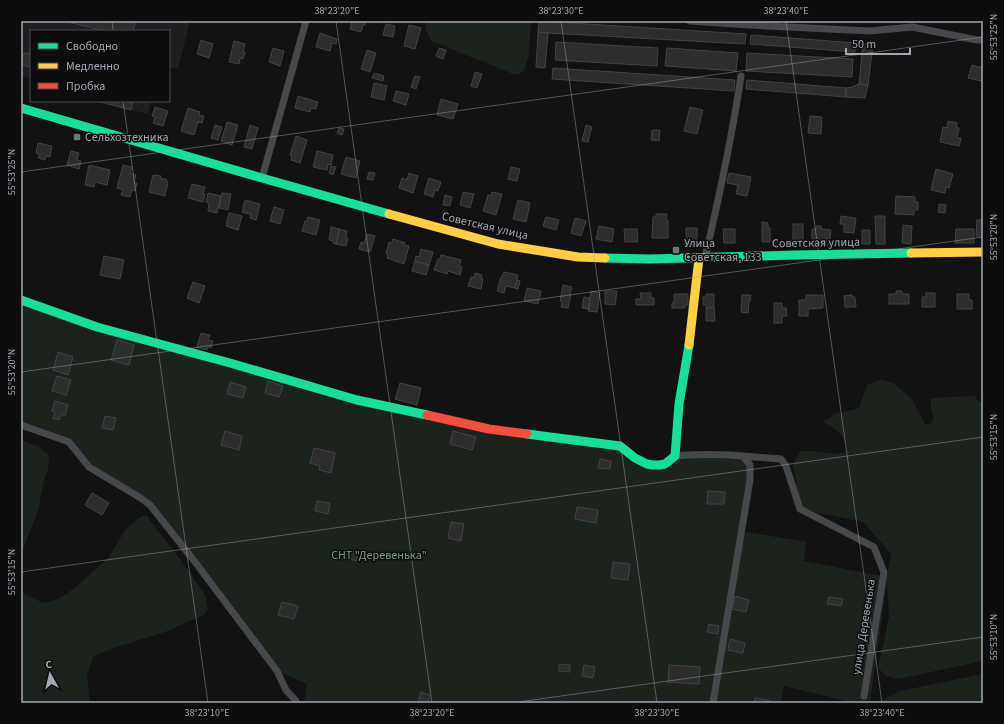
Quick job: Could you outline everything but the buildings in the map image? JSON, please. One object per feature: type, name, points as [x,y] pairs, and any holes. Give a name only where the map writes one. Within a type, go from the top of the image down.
[{"type":"street","points":[[262,178],[306,21]]},
{"type":"street","points":[[690,21],[870,31],[912,27],[983,40]]},
{"type":"street","points":[[675,456],[679,404],[702,258],[719,197],[741,76]]},
{"type":"street","name":"Советская улица","points":[[21,108],[262,178],[498,244],[578,257],[650,259],[983,252]]},
{"type":"street","points":[[21,300],[97,327],[223,361],[357,400],[489,429],[620,446],[627,453],[640,461],[654,466],[666,464],[675,456],[699,454],[743,456],[750,465],[750,480],[713,703]]},
{"type":"street","points":[[21,425],[69,442],[89,467],[150,505],[277,671],[286,690],[296,701],[296,703]]},
{"type":"street","name":"улица Деревенька","points":[[743,456],[781,459],[786,466],[800,509],[874,547],[884,572],[864,696]]},
{"type":"shaded area","points":[[21,21],[190,21],[178,69],[170,67],[170,30],[30,30],[30,78],[21,76]]},
{"type":"shaded area","points":[[101,102],[151,102],[148,114]]},
{"type":"green space","points":[[426,21],[531,21],[529,53],[526,66],[520,73],[513,74],[431,41],[425,28]]},
{"type":"green space","name":"СНТ \"Деревенька\"","points":[[21,300],[230,363],[489,429],[620,446],[654,466],[675,456],[743,456],[750,465],[741,531],[806,542],[804,561],[887,577],[891,554],[863,522],[800,509],[793,464],[801,451],[837,454],[847,451],[842,436],[832,427],[823,422],[835,414],[859,408],[867,385],[881,380],[893,383],[911,398],[925,424],[931,424],[934,418],[931,408],[931,398],[974,396],[983,405],[983,661],[898,679],[886,676],[878,668],[889,617],[887,580],[870,703],[853,703],[784,686],[781,703],[304,703],[307,684],[277,671],[150,505],[89,467],[69,442],[21,425]]},
{"type":"green space","points":[[21,440],[37,446],[49,455],[48,469],[44,480],[38,511],[21,554]]},
{"type":"green space","points":[[146,515],[186,567],[206,597],[208,609],[204,615],[165,632],[110,649],[93,657],[87,675],[90,703],[21,703],[21,592],[43,603],[59,599],[76,587],[108,558],[126,529],[139,518]]},
{"type":"green space","points":[[983,674],[983,703],[877,703],[900,691]]},
{"type":"traffic: fast","points":[[21,108],[389,214]]},
{"type":"traffic: fast","points":[[605,258],[650,259],[911,253]]},
{"type":"traffic: fast","points":[[21,300],[97,327],[230,363],[357,400],[427,415]]},
{"type":"traffic: fast","points":[[527,434],[620,446],[635,458],[647,464],[665,464],[675,456],[679,404],[689,345]]},
{"type":"traffic: slow","points":[[389,214],[498,244],[578,257],[605,258]]},
{"type":"traffic: slow","points":[[911,253],[983,252]]},
{"type":"traffic: slow","points":[[689,345],[699,258]]},
{"type":"traffic: jam","points":[[427,415],[489,429],[527,434]]},
{"type":"place","name":"Сельхозтехника","points":[[77,137]]},
{"type":"place","name":"Улица Советская, 133","points":[[676,250]]}]
